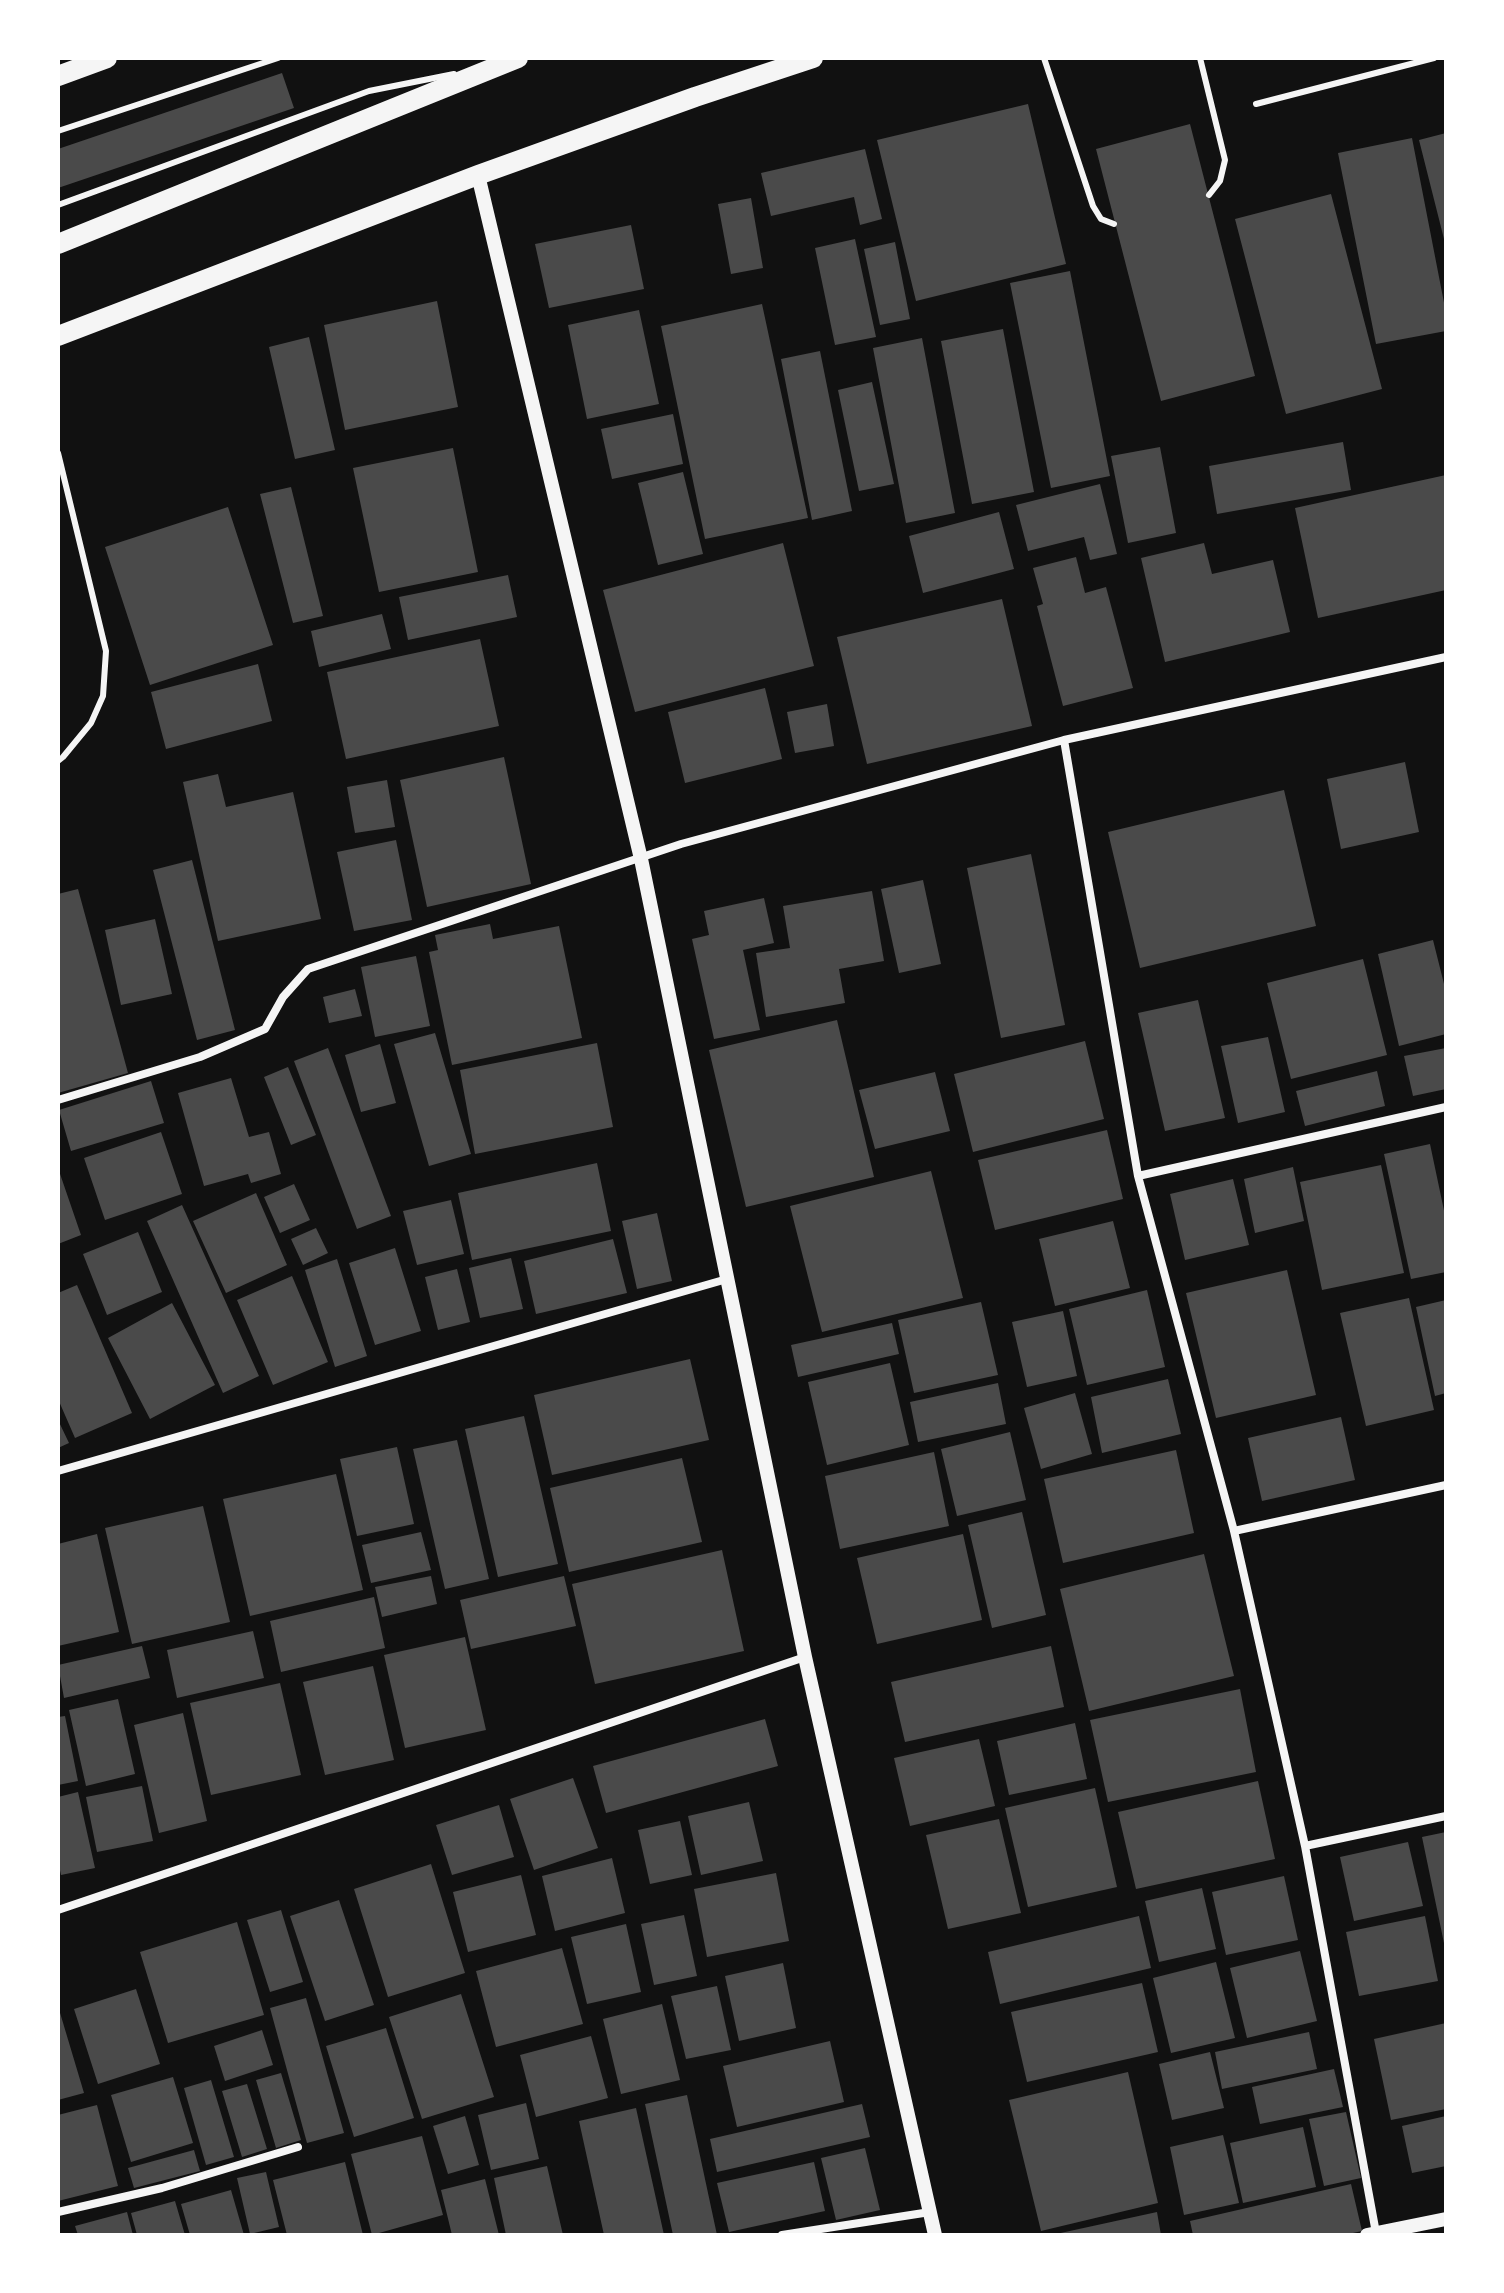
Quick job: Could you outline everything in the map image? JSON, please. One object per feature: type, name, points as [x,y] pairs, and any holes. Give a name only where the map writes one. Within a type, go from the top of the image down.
[{"type":"main road","points":[[58,76],[107,58]]},
{"type":"main road","points":[[58,336],[478,175],[813,58]]},
{"type":"main road","points":[[58,244],[511,61]]},
{"type":"street","points":[[478,175],[641,859],[805,1657],[935,2235]]},
{"type":"street","points":[[58,1100],[200,1057],[265,1029],[283,997],[308,969],[681,844],[1064,740],[1446,657]]},
{"type":"street","points":[[1064,740],[1138,1176],[1234,1531],[1305,1846],[1371,2234],[1446,2219]]},
{"type":"street","points":[[1138,1176],[1446,1107]]},
{"type":"street","points":[[58,1471],[727,1279]]},
{"type":"street","points":[[1234,1531],[1446,1485]]},
{"type":"street","points":[[58,1910],[805,1657]]},
{"type":"street","points":[[1305,1846],[1446,1816]]},
{"type":"street","points":[[58,2212],[162,2188],[298,2147]]},
{"type":"street","points":[[782,2235],[930,2212]]},
{"type":"lane","points":[[58,131],[278,58]]},
{"type":"lane","points":[[1044,58],[1093,206],[1101,219],[1114,224]]},
{"type":"lane","points":[[1200,58],[1225,160],[1220,181],[1209,195]]},
{"type":"lane","points":[[1256,104],[1434,58]]},
{"type":"lane","points":[[58,205],[369,91],[511,61]]},
{"type":"lane","points":[[58,453],[106,651],[103,696],[91,723],[58,761]]},
{"type":"building","points":[[282,73],[294,108],[58,188],[58,149]]},
{"type":"building","points":[[1028,104],[1066,264],[916,301],[877,140]]},
{"type":"building","points":[[1190,124],[1255,376],[1161,401],[1096,149]]},
{"type":"building","points":[[1446,133],[1446,243],[1445,243],[1419,140]]},
{"type":"building","points":[[1412,138],[1446,313],[1446,331],[1376,344],[1338,153]]},
{"type":"building","points":[[865,149],[882,219],[860,225],[854,197],[771,216],[761,173]]},
{"type":"building","points":[[1331,194],[1382,389],[1286,414],[1235,219]]},
{"type":"building","points":[[751,198],[763,268],[731,274],[718,204]]},
{"type":"building","points":[[631,225],[644,289],[549,308],[535,244]]},
{"type":"building","points":[[855,239],[876,337],[835,345],[815,248]]},
{"type":"building","points":[[895,242],[910,319],[880,325],[864,249]]},
{"type":"building","points":[[1070,271],[1110,476],[1051,488],[1010,283]]},
{"type":"building","points":[[437,301],[458,407],[345,430],[324,325]]},
{"type":"building","points":[[762,304],[808,518],[705,539],[661,326]]},
{"type":"building","points":[[639,310],[659,404],[587,419],[568,325]]},
{"type":"building","points":[[1003,329],[1034,492],[972,504],[941,341]]},
{"type":"building","points":[[309,337],[335,450],[295,459],[269,347]]},
{"type":"building","points":[[922,338],[955,513],[906,523],[873,348]]},
{"type":"building","points":[[820,351],[852,511],[812,520],[781,359]]},
{"type":"building","points":[[872,382],[894,484],[859,491],[838,390]]},
{"type":"building","points":[[673,414],[683,464],[612,479],[601,429]]},
{"type":"building","points":[[1343,442],[1351,490],[1217,514],[1209,466]]},
{"type":"building","points":[[1160,447],[1176,533],[1128,543],[1111,456]]},
{"type":"building","points":[[453,448],[478,572],[379,592],[353,468]]},
{"type":"building","points":[[683,472],[703,554],[658,565],[638,483]]},
{"type":"building","points":[[1446,475],[1446,590],[1318,618],[1295,508]]},
{"type":"building","points":[[1100,484],[1117,554],[1090,560],[1084,537],[1028,551],[1016,505]]},
{"type":"building","points":[[291,487],[323,616],[293,623],[260,494]]},
{"type":"building","points":[[228,507],[273,645],[150,685],[105,547]]},
{"type":"building","points":[[999,512],[1014,569],[923,593],[909,536]]},
{"type":"building","points":[[783,543],[814,666],[635,712],[603,590]]},
{"type":"building","points":[[1204,543],[1212,574],[1273,560],[1290,632],[1165,662],[1141,558]]},
{"type":"building","points":[[1076,557],[1085,593],[1106,587],[1133,688],[1063,706],[1037,606],[1043,604],[1033,568]]},
{"type":"building","points":[[508,575],[517,617],[408,640],[399,597]]},
{"type":"building","points":[[1002,599],[1032,726],[867,764],[837,637]]},
{"type":"building","points":[[382,614],[391,649],[319,667],[311,631]]},
{"type":"building","points":[[480,639],[499,726],[346,759],[327,672]]},
{"type":"building","points":[[258,664],[272,721],[166,749],[151,692]]},
{"type":"building","points":[[765,688],[782,759],[685,783],[668,712]]},
{"type":"building","points":[[827,704],[834,746],[795,753],[787,712]]},
{"type":"building","points":[[504,757],[531,884],[427,907],[400,780]]},
{"type":"building","points":[[1405,762],[1419,832],[1341,849],[1327,779]]},
{"type":"building","points":[[218,774],[226,807],[293,792],[321,919],[218,941],[183,782]]},
{"type":"building","points":[[387,780],[395,827],[355,833],[347,787]]},
{"type":"building","points":[[1284,790],[1316,926],[1140,968],[1108,832]]},
{"type":"building","points":[[396,840],[412,920],[354,931],[337,852]]},
{"type":"building","points":[[1031,854],[1065,1025],[1001,1038],[967,868]]},
{"type":"building","points":[[192,860],[235,1030],[197,1040],[153,870]]},
{"type":"building","points":[[923,880],[941,964],[899,973],[881,889]]},
{"type":"building","points":[[78,889],[128,1073],[58,1093],[58,894]]},
{"type":"building","points":[[872,891],[884,961],[839,969],[845,1003],[766,1017],[756,953],[790,948],[783,906]]},
{"type":"building","points":[[764,898],[774,943],[743,950],[760,1030],[714,1039],[692,939],[709,935],[704,911]]},
{"type":"building","points":[[155,919],[172,994],[121,1005],[105,930]]},
{"type":"building","points":[[490,924],[493,939],[559,926],[582,1038],[452,1065],[429,952],[438,950],[435,935]]},
{"type":"building","points":[[1433,940],[1446,992],[1446,1034],[1399,1046],[1378,954]]},
{"type":"building","points":[[416,956],[430,1026],[375,1037],[361,967]]},
{"type":"building","points":[[1363,959],[1387,1055],[1291,1079],[1267,983]]},
{"type":"building","points":[[355,989],[362,1016],[329,1023],[323,997]]},
{"type":"building","points":[[1198,1000],[1225,1118],[1165,1131],[1138,1013]]},
{"type":"building","points":[[837,1020],[874,1177],[746,1207],[709,1050]]},
{"type":"building","points":[[435,1033],[471,1154],[429,1166],[394,1044]]},
{"type":"building","points":[[1268,1037],[1285,1112],[1238,1123],[1221,1046]]},
{"type":"building","points":[[1085,1041],[1104,1119],[973,1152],[954,1074]]},
{"type":"building","points":[[597,1043],[613,1127],[475,1154],[460,1070]]},
{"type":"building","points":[[380,1044],[396,1103],[361,1112],[345,1055]]},
{"type":"building","points":[[328,1048],[391,1216],[357,1229],[294,1061]]},
{"type":"building","points":[[1446,1048],[1446,1089],[1413,1096],[1404,1056]]},
{"type":"building","points":[[288,1067],[316,1135],[291,1145],[264,1077]]},
{"type":"building","points":[[1377,1071],[1385,1106],[1305,1126],[1296,1091]]},
{"type":"building","points":[[935,1072],[950,1131],[875,1149],[859,1090]]},
{"type":"building","points":[[231,1078],[249,1137],[269,1132],[281,1174],[251,1183],[248,1174],[204,1186],[178,1093]]},
{"type":"building","points":[[151,1081],[164,1123],[71,1151],[59,1110]]},
{"type":"building","points":[[1107,1130],[1123,1199],[995,1230],[978,1160]]},
{"type":"building","points":[[161,1132],[182,1194],[105,1220],[84,1158]]},
{"type":"building","points":[[1430,1144],[1446,1220],[1446,1272],[1411,1279],[1384,1154]]},
{"type":"building","points":[[597,1163],[611,1231],[472,1260],[458,1193]]},
{"type":"building","points":[[1381,1165],[1404,1273],[1322,1290],[1300,1182]]},
{"type":"building","points":[[1293,1167],[1304,1221],[1255,1233],[1244,1179]]},
{"type":"building","points":[[58,1168],[81,1235],[58,1244]]},
{"type":"building","points":[[931,1171],[963,1298],[822,1332],[790,1206]]},
{"type":"building","points":[[1233,1179],[1249,1245],[1185,1260],[1170,1194]]},
{"type":"building","points":[[294,1184],[310,1220],[280,1233],[264,1197]]},
{"type":"building","points":[[256,1193],[287,1265],[226,1293],[193,1221]]},
{"type":"building","points":[[451,1200],[464,1254],[417,1265],[403,1211]]},
{"type":"building","points":[[182,1205],[259,1376],[223,1393],[147,1221]]},
{"type":"building","points":[[657,1213],[672,1281],[637,1289],[622,1221]]},
{"type":"building","points":[[1113,1221],[1130,1288],[1055,1306],[1039,1239]]},
{"type":"building","points":[[316,1228],[328,1253],[303,1265],[291,1239]]},
{"type":"building","points":[[138,1232],[162,1292],[107,1315],[83,1254]]},
{"type":"building","points":[[613,1239],[627,1293],[536,1314],[524,1261]]},
{"type":"building","points":[[395,1248],[421,1331],[375,1345],[349,1263]]},
{"type":"building","points":[[511,1258],[523,1309],[480,1318],[469,1268]]},
{"type":"building","points":[[337,1259],[367,1356],[335,1367],[305,1270]]},
{"type":"building","points":[[457,1269],[470,1322],[438,1330],[425,1277]]},
{"type":"building","points":[[1287,1270],[1316,1395],[1216,1418],[1186,1293]]},
{"type":"building","points":[[292,1276],[328,1362],[273,1385],[237,1300]]},
{"type":"building","points":[[77,1285],[132,1413],[75,1438],[58,1399],[58,1293]]},
{"type":"building","points":[[1147,1290],[1165,1367],[1087,1385],[1069,1309]]},
{"type":"building","points":[[1409,1298],[1434,1410],[1366,1426],[1340,1313]]},
{"type":"building","points":[[1446,1300],[1446,1393],[1435,1396],[1416,1307]]},
{"type":"building","points":[[981,1302],[998,1375],[914,1393],[898,1320]]},
{"type":"building","points":[[172,1303],[215,1385],[150,1419],[108,1338]]},
{"type":"building","points":[[1063,1311],[1077,1376],[1027,1387],[1012,1322]]},
{"type":"building","points":[[892,1323],[899,1354],[798,1377],[791,1345]]},
{"type":"building","points":[[690,1359],[709,1440],[552,1475],[534,1395]]},
{"type":"building","points":[[890,1363],[909,1445],[827,1465],[808,1382]]},
{"type":"building","points":[[1168,1379],[1181,1434],[1102,1453],[1091,1397]]},
{"type":"building","points":[[998,1383],[1006,1424],[918,1442],[910,1402]]},
{"type":"building","points":[[1075,1393],[1092,1454],[1041,1469],[1024,1408]]},
{"type":"building","points":[[524,1416],[558,1564],[498,1577],[465,1429]]},
{"type":"building","points":[[1341,1417],[1355,1480],[1262,1501],[1248,1438]]},
{"type":"building","points":[[58,1420],[69,1443],[58,1448]]},
{"type":"building","points":[[1010,1432],[1026,1500],[957,1516],[941,1449]]},
{"type":"building","points":[[457,1440],[489,1579],[445,1589],[413,1449]]},
{"type":"building","points":[[397,1447],[414,1524],[357,1536],[340,1459]]},
{"type":"building","points":[[1176,1450],[1194,1533],[1063,1563],[1044,1479]]},
{"type":"building","points":[[934,1452],[949,1526],[840,1549],[825,1476]]},
{"type":"building","points":[[682,1458],[702,1542],[569,1572],[550,1488]]},
{"type":"building","points":[[336,1474],[363,1590],[250,1616],[223,1499]]},
{"type":"building","points":[[203,1506],[230,1622],[132,1644],[105,1528]]},
{"type":"building","points":[[1022,1512],[1046,1615],[992,1628],[968,1525]]},
{"type":"building","points":[[421,1532],[431,1570],[371,1583],[362,1545]]},
{"type":"building","points":[[97,1534],[119,1632],[58,1646],[58,1544]]},
{"type":"building","points":[[963,1534],[982,1620],[877,1644],[857,1558]]},
{"type":"building","points":[[722,1550],[744,1651],[595,1684],[572,1584]]},
{"type":"building","points":[[1204,1554],[1234,1676],[1089,1711],[1060,1589]]},
{"type":"building","points":[[431,1576],[437,1604],[382,1617],[375,1587]]},
{"type":"building","points":[[564,1576],[576,1626],[471,1649],[460,1600]]},
{"type":"building","points":[[374,1597],[385,1648],[281,1672],[270,1621]]},
{"type":"building","points":[[253,1631],[264,1678],[177,1698],[167,1650]]},
{"type":"building","points":[[465,1637],[486,1730],[405,1748],[384,1655]]},
{"type":"building","points":[[142,1646],[150,1678],[64,1698],[58,1665]]},
{"type":"building","points":[[1051,1646],[1064,1707],[905,1742],[891,1682]]},
{"type":"building","points":[[373,1666],[394,1760],[325,1775],[303,1682]]},
{"type":"building","points":[[280,1683],[301,1775],[211,1795],[190,1703]]},
{"type":"building","points":[[1240,1689],[1256,1772],[1108,1802],[1090,1720]]},
{"type":"building","points":[[118,1699],[135,1774],[86,1786],[69,1710]]},
{"type":"building","points":[[183,1713],[207,1821],[159,1833],[134,1725]]},
{"type":"building","points":[[65,1716],[78,1781],[58,1785],[58,1717]]},
{"type":"building","points":[[765,1719],[778,1766],[606,1813],[593,1766]]},
{"type":"building","points":[[1075,1723],[1087,1779],[1009,1795],[997,1741]]},
{"type":"building","points":[[979,1739],[995,1806],[910,1826],[894,1758]]},
{"type":"building","points":[[573,1778],[598,1848],[534,1870],[510,1799]]},
{"type":"building","points":[[1258,1781],[1275,1859],[1136,1889],[1118,1812]]},
{"type":"building","points":[[142,1786],[153,1841],[97,1852],[86,1797]]},
{"type":"building","points":[[1095,1788],[1117,1887],[1028,1907],[1005,1808]]},
{"type":"building","points":[[78,1792],[95,1868],[61,1875],[58,1861],[58,1797]]},
{"type":"building","points":[[749,1802],[763,1861],[701,1875],[688,1816]]},
{"type":"building","points":[[499,1805],[514,1857],[452,1875],[436,1825]]},
{"type":"building","points":[[999,1819],[1021,1913],[948,1929],[926,1835]]},
{"type":"building","points":[[680,1821],[692,1875],[650,1884],[638,1830]]},
{"type":"building","points":[[1446,1832],[1446,1948],[1445,1948],[1422,1837]]},
{"type":"building","points":[[1408,1842],[1423,1906],[1354,1921],[1340,1857]]},
{"type":"building","points":[[612,1858],[625,1913],[555,1931],[542,1876]]},
{"type":"building","points":[[431,1864],[465,1973],[388,1997],[354,1889]]},
{"type":"building","points":[[776,1873],[789,1941],[707,1957],[694,1889]]},
{"type":"building","points":[[521,1875],[536,1935],[468,1952],[453,1892]]},
{"type":"building","points":[[1284,1876],[1298,1940],[1226,1955],[1212,1892]]},
{"type":"building","points":[[1202,1888],[1216,1949],[1159,1962],[1145,1901]]},
{"type":"building","points":[[339,1900],[374,2005],[325,2021],[290,1916]]},
{"type":"building","points":[[281,1910],[303,1982],[270,1992],[247,1920]]},
{"type":"building","points":[[684,1915],[697,1976],[654,1985],[641,1924]]},
{"type":"building","points":[[1139,1916],[1151,1968],[1000,2004],[988,1952]]},
{"type":"building","points":[[1425,1916],[1438,1981],[1359,1996],[1346,1932]]},
{"type":"building","points":[[237,1922],[264,2015],[168,2043],[140,1952]]},
{"type":"building","points":[[626,1924],[641,1992],[587,2004],[571,1937]]},
{"type":"building","points":[[562,1948],[583,2024],[496,2047],[476,1971]]},
{"type":"building","points":[[1300,1951],[1317,2021],[1247,2038],[1230,1968]]},
{"type":"building","points":[[1216,1962],[1235,2038],[1171,2053],[1153,1978]]},
{"type":"building","points":[[783,1963],[796,2028],[739,2041],[725,1976]]},
{"type":"building","points":[[1142,1983],[1158,2052],[1027,2082],[1011,2012]]},
{"type":"building","points":[[717,1986],[731,2050],[686,2059],[671,1996]]},
{"type":"building","points":[[136,1989],[160,2064],[98,2084],[74,2009]]},
{"type":"building","points":[[461,1994],[494,2097],[422,2119],[389,2017]]},
{"type":"building","points":[[306,1998],[344,2133],[307,2143],[270,2008]]},
{"type":"building","points":[[662,2004],[680,2080],[621,2094],[603,2019]]},
{"type":"building","points":[[58,2006],[84,2093],[58,2100]]},
{"type":"building","points":[[1446,2023],[1446,2109],[1391,2120],[1374,2039]]},
{"type":"building","points":[[386,2028],[414,2118],[354,2137],[326,2046]]},
{"type":"building","points":[[262,2030],[273,2065],[225,2081],[214,2046]]},
{"type":"building","points":[[1309,2032],[1317,2069],[1222,2089],[1215,2052]]},
{"type":"building","points":[[591,2036],[608,2098],[536,2117],[520,2055]]},
{"type":"building","points":[[830,2041],[844,2102],[737,2127],[723,2066]]},
{"type":"building","points":[[1210,2052],[1224,2108],[1172,2120],[1159,2064]]},
{"type":"building","points":[[1334,2069],[1343,2107],[1260,2124],[1252,2087]]},
{"type":"building","points":[[1128,2072],[1158,2203],[1041,2231],[1009,2100]]},
{"type":"building","points":[[281,2073],[301,2140],[276,2148],[256,2080]]},
{"type":"building","points":[[173,2077],[193,2143],[131,2162],[111,2095]]},
{"type":"building","points":[[211,2080],[234,2157],[206,2165],[184,2088]]},
{"type":"building","points":[[247,2084],[267,2149],[242,2157],[222,2091]]},
{"type":"building","points":[[687,2095],[717,2235],[673,2235],[645,2104]]},
{"type":"building","points":[[526,2103],[539,2159],[491,2170],[478,2115]]},
{"type":"building","points":[[862,2104],[870,2137],[717,2172],[710,2139]]},
{"type":"building","points":[[97,2105],[118,2186],[58,2201],[58,2115]]},
{"type":"building","points":[[636,2108],[664,2235],[604,2235],[579,2121]]},
{"type":"building","points":[[1346,2112],[1361,2178],[1324,2186],[1309,2119]]},
{"type":"building","points":[[465,2116],[479,2165],[448,2174],[433,2126]]},
{"type":"building","points":[[1446,2116],[1446,2166],[1412,2173],[1402,2126]]},
{"type":"building","points":[[1303,2127],[1316,2187],[1243,2203],[1230,2143]]},
{"type":"building","points":[[1223,2135],[1239,2203],[1184,2215],[1170,2147]]},
{"type":"building","points":[[422,2136],[443,2215],[372,2235],[351,2154]]},
{"type":"building","points":[[865,2148],[880,2210],[836,2220],[821,2158]]},
{"type":"building","points":[[194,2150],[200,2171],[134,2188],[128,2168]]},
{"type":"building","points":[[345,2162],[363,2235],[287,2235],[273,2180]]},
{"type":"building","points":[[814,2162],[825,2211],[729,2232],[717,2183]]},
{"type":"building","points":[[547,2166],[563,2235],[506,2235],[494,2178]]},
{"type":"building","points":[[266,2172],[279,2227],[250,2234],[237,2178]]},
{"type":"building","points":[[485,2179],[499,2235],[452,2235],[441,2190]]},
{"type":"building","points":[[1351,2184],[1362,2231],[1344,2235],[1193,2235],[1190,2221]]},
{"type":"building","points":[[231,2190],[244,2235],[190,2235],[181,2204]]},
{"type":"building","points":[[175,2201],[185,2235],[137,2235],[131,2213]]},
{"type":"building","points":[[127,2212],[133,2235],[78,2235],[75,2226]]},
{"type":"building","points":[[1157,2212],[1161,2235],[1056,2235],[1056,2234]]}]
